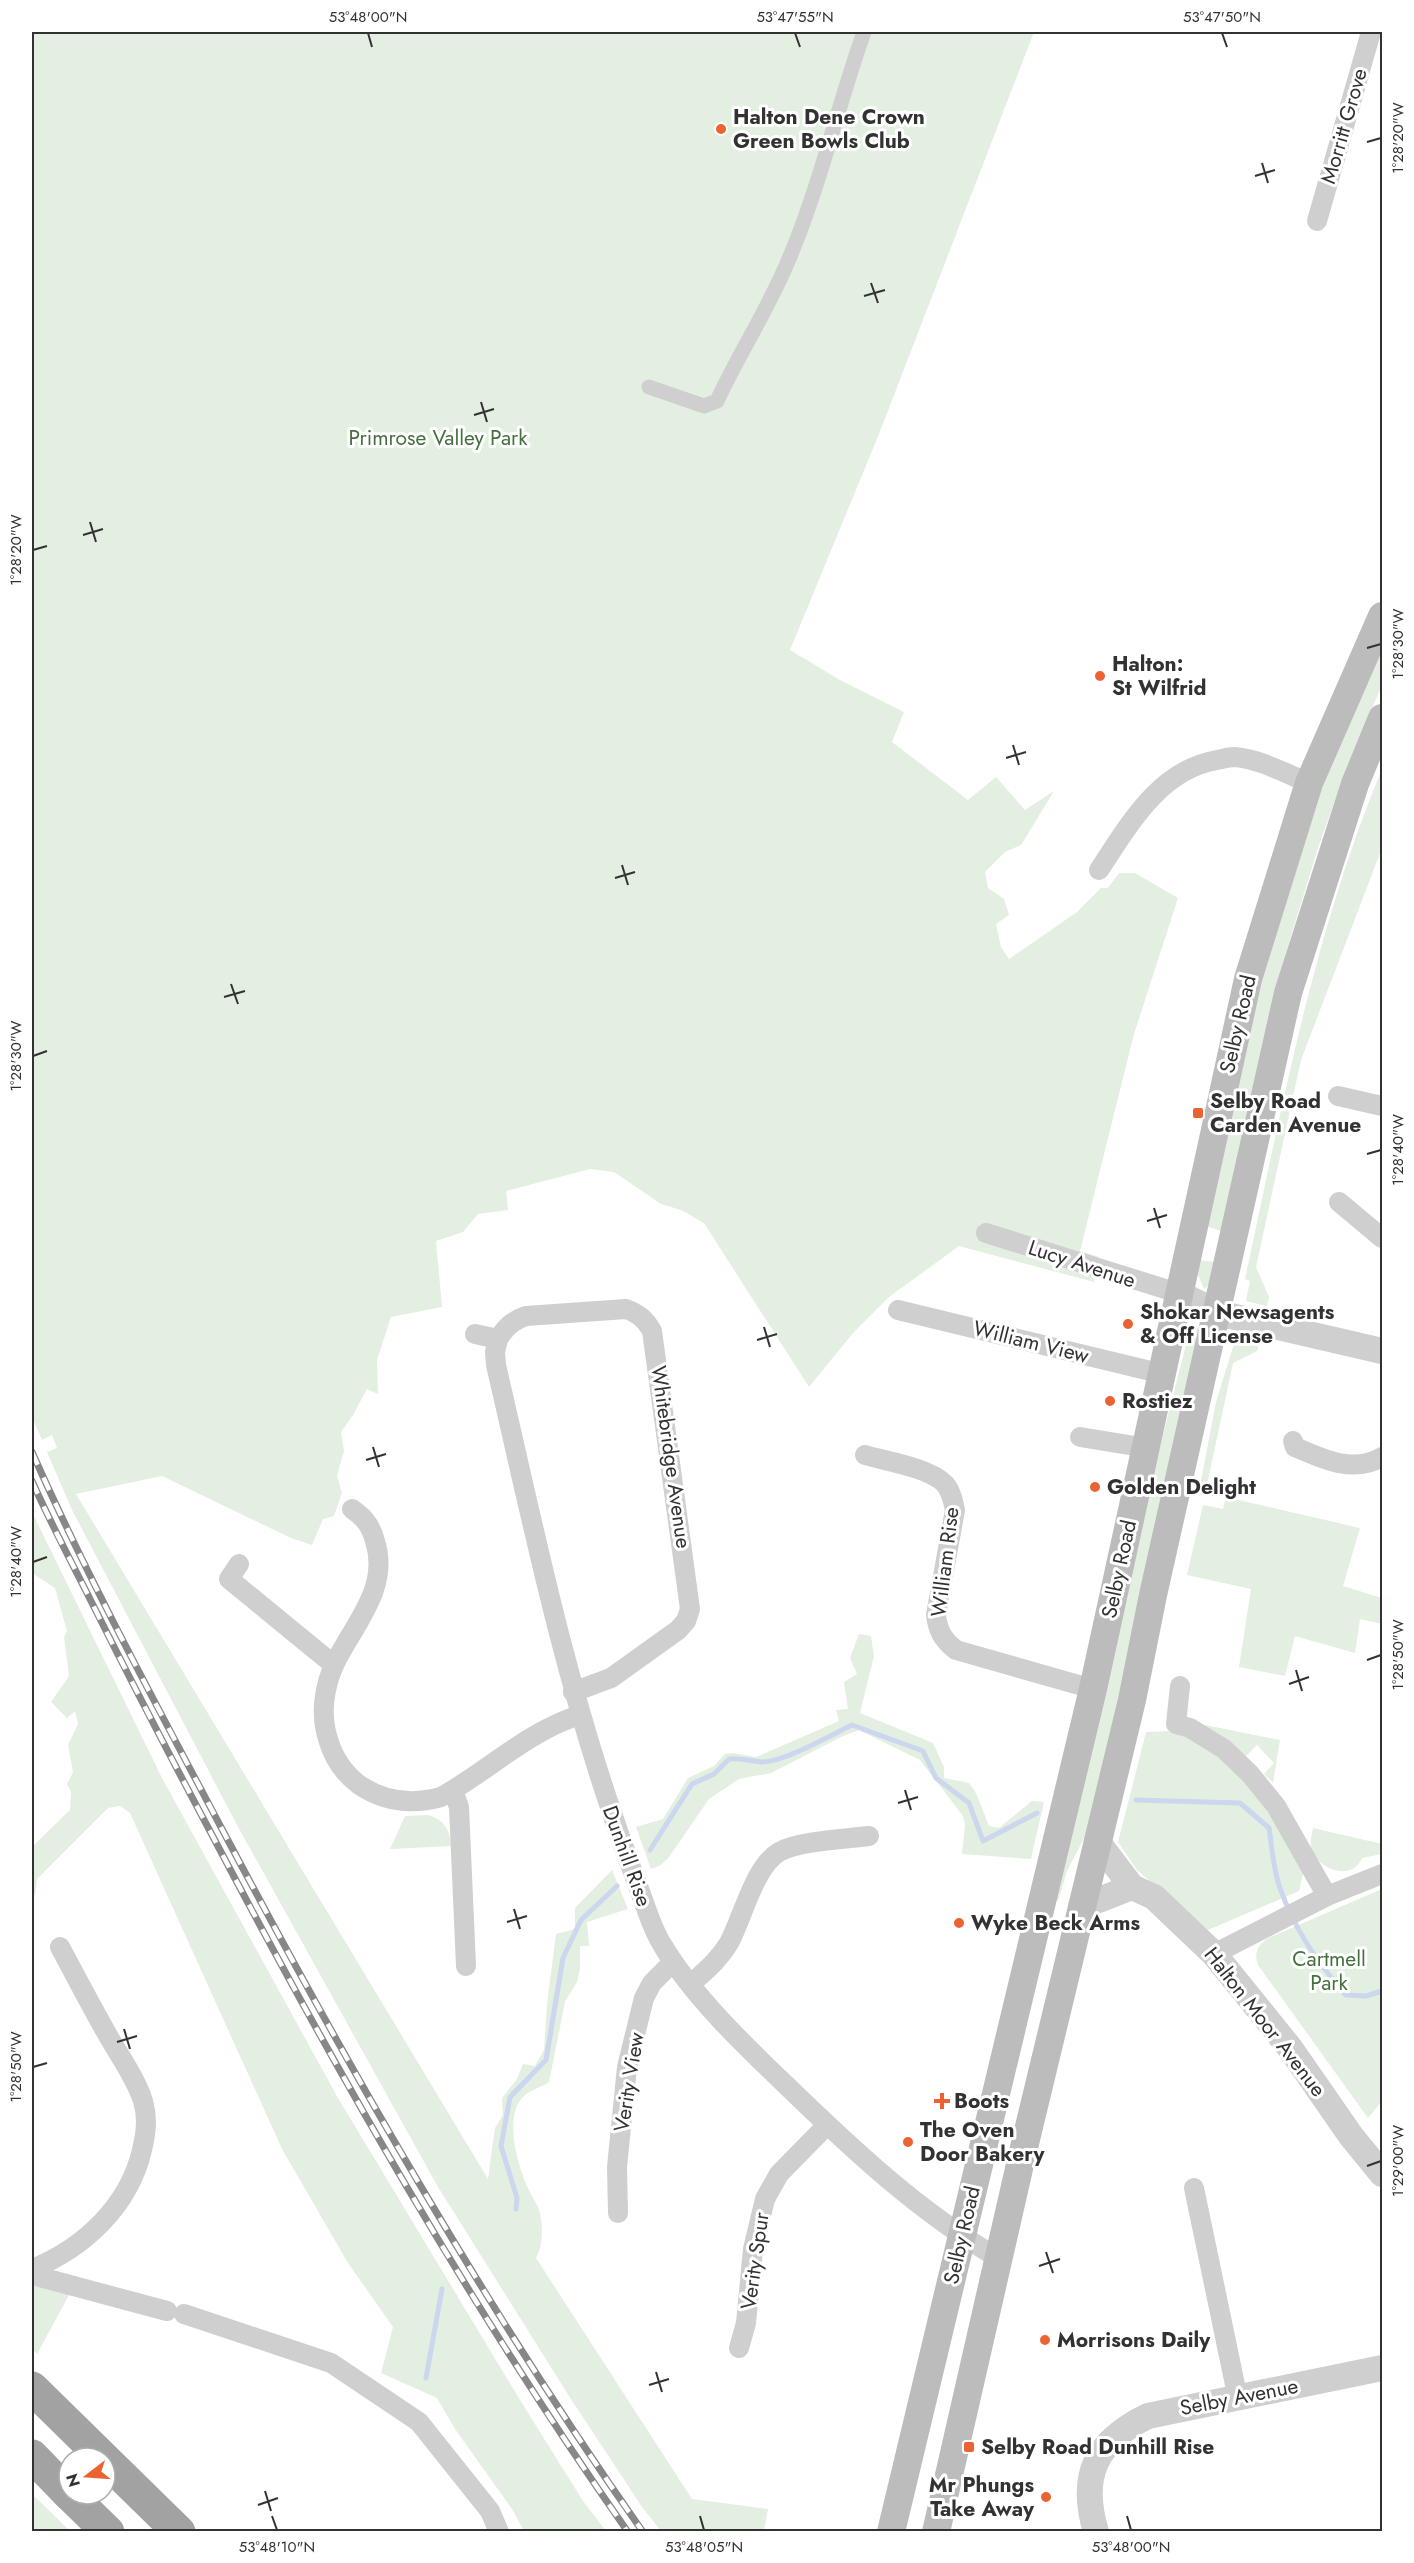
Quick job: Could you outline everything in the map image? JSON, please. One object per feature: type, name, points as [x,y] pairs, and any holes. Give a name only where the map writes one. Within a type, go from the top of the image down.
[{"type":"highway","points":[[32,2388],[136,2487],[179,2532]]},
{"type":"highway","points":[[32,2456],[57,2482]]},
{"type":"highway","points":[[81,2506],[108,2532]]},
{"type":"main road","name":"Selby Road","points":[[891,2532],[1093,1689],[1248,979],[1309,783],[1382,617]]},
{"type":"main road","name":"Selby Road","points":[[936,2532],[998,2258],[1132,1700],[1153,1595],[1288,993],[1355,784],[1383,718]]},
{"type":"street","points":[[649,387],[704,406],[717,402],[790,256],[813,199],[842,94],[864,32]]},
{"type":"street","name":"Morritt Grove","points":[[1317,221],[1371,32]]},
{"type":"street","points":[[1099,870],[1138,812],[1169,780],[1203,763],[1235,757],[1258,763],[1309,783]]},
{"type":"street","points":[[1338,1096],[1383,1106]]},
{"type":"street","points":[[1340,1202],[1383,1238]]},
{"type":"street","name":"Lucy Avenue","points":[[986,1233],[1178,1293]]},
{"type":"street","points":[[1178,1293],[1218,1313],[1383,1351]]},
{"type":"street","name":"Whitebridge Avenue","points":[[498,1340],[505,1328],[514,1320],[526,1316],[626,1309],[637,1313],[652,1331],[690,1609],[686,1621],[678,1630],[621,1671],[592,1686],[573,1692]]},
{"type":"street","name":"William View","points":[[898,1310],[1163,1374]]},
{"type":"street","points":[[475,1334],[498,1340]]},
{"type":"street","name":"Dunhill Rise","points":[[498,1340],[495,1352],[496,1365],[560,1647],[580,1715],[645,1906],[661,1944],[691,1984],[754,2054],[827,2125],[915,2202],[962,2237],[998,2258]]},
{"type":"street","points":[[1080,1437],[1147,1448]]},
{"type":"street","points":[[1293,1441],[1295,1447],[1327,1462],[1356,1465],[1383,1457]]},
{"type":"street","name":"William Rise","points":[[865,1455],[934,1475],[945,1484],[952,1496],[955,1510],[936,1615],[938,1629],[945,1641],[956,1650],[1093,1689]]},
{"type":"street","points":[[352,1509],[363,1517],[371,1528],[377,1548],[379,1572],[373,1598],[334,1665],[327,1686],[323,1716],[330,1746],[345,1771],[368,1790],[396,1801],[427,1801],[453,1791],[540,1732],[580,1715]]},
{"type":"street","points":[[239,1564],[229,1579],[334,1665]]},
{"type":"street","points":[[1180,1686],[1176,1724],[1190,1728],[1224,1749],[1250,1774],[1276,1806],[1328,1896]]},
{"type":"street","points":[[453,1791],[459,1807],[466,1965]]},
{"type":"street","points":[[691,1984],[715,1963],[727,1946],[761,1872],[773,1856],[791,1846],[869,1836]]},
{"type":"street","name":"Halton Moor Avenue","points":[[1097,1841],[1132,1887],[1154,1898],[1214,1954],[1290,2048],[1351,2136],[1383,2174]]},
{"type":"street","points":[[1214,1954],[1328,1896],[1383,1874]]},
{"type":"street","points":[[1081,1907],[1132,1887]]},
{"type":"street","points":[[60,1947],[143,2101],[147,2128],[139,2164],[127,2193],[85,2239],[32,2271],[40,2277],[176,2312],[331,2362],[419,2422],[489,2511],[499,2532]]},
{"type":"street","name":"Verity View","points":[[618,2213],[617,2167],[627,2067],[644,1998],[652,1983],[674,1962]]},
{"type":"street","name":"Verity Spur","points":[[739,2348],[746,2323],[753,2248],[765,2199],[779,2174],[827,2125]]},
{"type":"street","points":[[1194,2188],[1238,2399]]},
{"type":"street","name":"Selby Avenue","points":[[1096,2532],[1089,2497],[1093,2470],[1105,2446],[1124,2427],[1148,2416],[1383,2368]]},
{"type":"green space","name":"Primrose Valley Park","points":[[32,32],[1034,32],[879,434],[790,650],[840,680],[904,712],[892,742],[968,800],[996,777],[1025,810],[1054,791],[1021,845],[1005,852],[985,872],[988,888],[1004,899],[1009,915],[996,924],[1001,947],[1009,959],[1077,912],[1101,888],[1108,888],[1119,873],[1135,873],[1178,898],[1134,1034],[1080,1251],[1099,1257],[1094,1282],[959,1246],[889,1297],[853,1333],[809,1387],[704,1223],[681,1210],[661,1204],[614,1172],[590,1169],[506,1191],[508,1210],[478,1214],[463,1232],[436,1241],[442,1307],[391,1317],[377,1360],[378,1394],[367,1389],[341,1432],[344,1451],[337,1476],[342,1493],[334,1516],[323,1519],[312,1545],[291,1538],[162,1476],[76,1494],[488,2179],[495,2128],[503,2115],[502,2098],[517,2079],[523,2064],[535,2066],[544,2050],[556,1934],[575,1929],[575,1908],[612,1870],[628,1909],[587,1922],[589,1946],[580,1946],[580,1969],[577,1982],[565,2002],[549,2082],[525,2095],[514,2114],[513,2127],[517,2154],[524,2178],[538,2206],[541,2218],[541,2242],[536,2258],[692,2499],[768,2509],[764,2531],[661,2531],[642,2507],[569,2396],[438,2187],[237,1825],[72,1510],[47,1452],[57,1448],[52,1435],[42,1440],[32,1417]]},
{"type":"green space","points":[[1382,649],[1382,685],[1347,767],[1319,845],[1290,939],[1269,1019],[1224,1232],[1203,1225],[1249,1014],[1329,759]]},
{"type":"green space","points":[[1382,769],[1382,848],[1301,1060],[1256,1267],[1269,1297],[1267,1306],[1246,1301],[1250,1281],[1245,1279],[1272,1150],[1302,1021],[1337,893]]},
{"type":"green space","points":[[1198,1260],[1215,1262],[1210,1284],[1204,1289],[1198,1275]]},
{"type":"green space","points":[[1195,1327],[1198,1328],[1198,1342],[1096,1815],[1067,1871],[1058,1901],[1055,1900],[1153,1474],[1187,1341]]},
{"type":"green space","points":[[1237,1334],[1260,1338],[1257,1351],[1233,1363],[1205,1494],[1198,1496],[1216,1402]]},
{"type":"green space","points":[[1226,1497],[1360,1528],[1343,1586],[1382,1598],[1382,1624],[1360,1619],[1355,1653],[1295,1636],[1285,1676],[1239,1667],[1251,1589],[1187,1575],[1203,1505],[1223,1509]]},
{"type":"green space","points":[[32,1512],[162,1778],[338,2098],[520,2400],[583,2501],[606,2531],[524,2531],[512,2509],[455,2429],[437,2398],[381,2373],[393,2327],[348,2263],[282,2149],[130,1813],[120,1806],[108,1808],[37,1879],[35,1895],[32,1893],[32,1847],[70,1810],[71,1792],[67,1784],[73,1772],[68,1745],[78,1724],[75,1711],[67,1718],[51,1702],[69,1676],[64,1637],[67,1631],[55,1588],[32,1573]]},
{"type":"green space","points":[[859,1634],[871,1636],[874,1656],[860,1713],[933,1743],[944,1767],[944,1778],[969,1783],[976,1793],[989,1826],[999,1828],[1032,1801],[1044,1802],[1031,1859],[962,1854],[965,1825],[963,1816],[920,1760],[859,1730],[771,1773],[739,1779],[709,1799],[669,1857],[661,1865],[651,1869],[636,1827],[663,1819],[688,1778],[714,1766],[725,1754],[756,1757],[839,1721],[836,1710],[848,1709],[844,1682],[857,1674],[850,1658]]},
{"type":"green space","points":[[1205,1725],[1280,1740],[1273,1783],[1264,1774],[1274,1763],[1257,1745],[1245,1757],[1205,1729]]},
{"type":"green space","points":[[1173,1731],[1212,1750],[1237,1771],[1257,1793],[1289,1847],[1307,1871],[1303,1874],[1299,1891],[1208,1930],[1137,1870],[1118,1842],[1146,1732]]},
{"type":"green space","points":[[428,1815],[445,1826],[451,1846],[390,1849],[405,1816]]},
{"type":"green space","points":[[1313,1828],[1382,1844],[1382,1854],[1362,1858],[1351,1870],[1335,1870],[1327,1867],[1314,1855],[1311,1847]]},
{"type":"green space","name":"Cartmell Park","points":[[1382,1889],[1382,2101],[1368,2118],[1258,1965],[1256,1956],[1261,1944],[1268,1938]]},
{"type":"green space","points":[[32,2284],[69,2295],[37,2354],[32,2348]]},
{"type":"green space","points":[[32,2494],[70,2531],[32,2531]]},
{"type":"waterway","points":[[650,1850],[692,1784],[714,1774],[729,1759],[762,1762],[782,1758],[852,1725],[923,1751],[936,1778],[969,1803],[983,1841],[1037,1813]]},
{"type":"waterway","points":[[1136,1800],[1240,1803],[1269,1828],[1280,1888],[1300,1931],[1326,1971],[1346,1995],[1366,1996],[1382,1991]]},
{"type":"waterway","points":[[516,2209],[517,2198],[501,2146],[510,2097],[546,2060],[563,1958],[581,1920],[617,1886]]},
{"type":"waterway","points":[[426,2378],[442,2289]]},
{"type":"railway","points":[[32,1452],[100,1596],[149,1690],[271,1921],[370,2099],[529,2362],[643,2532]]},
{"type":"railway","points":[[32,1481],[180,1775],[357,2101],[461,2277],[515,2363],[628,2532]]},
{"type":"place","name":"Halton Dene Crown Green Bowls Club","points":[[721,129]]},
{"type":"place","name":"Halton: St Wilfrid","points":[[1100,676]]},
{"type":"place","name":"Selby Road Carden Avenue","points":[[1198,1113]]},
{"type":"place","name":"Shokar Newsagents & Off License","points":[[1128,1324]]},
{"type":"place","name":"Rostiez","points":[[1110,1401]]},
{"type":"place","name":"Golden Delight","points":[[1095,1487]]},
{"type":"place","name":"Wyke Beck Arms","points":[[959,1923]]},
{"type":"place","name":"Boots","points":[[942,2101]]},
{"type":"place","name":"The Oven Door Bakery","points":[[908,2142]]},
{"type":"place","name":"Morrisons Daily","points":[[1045,2340]]},
{"type":"place","name":"Selby Road Dunhill Rise","points":[[969,2447]]},
{"type":"place","name":"Mr Phungs Take Away","points":[[1046,2497]]}]
